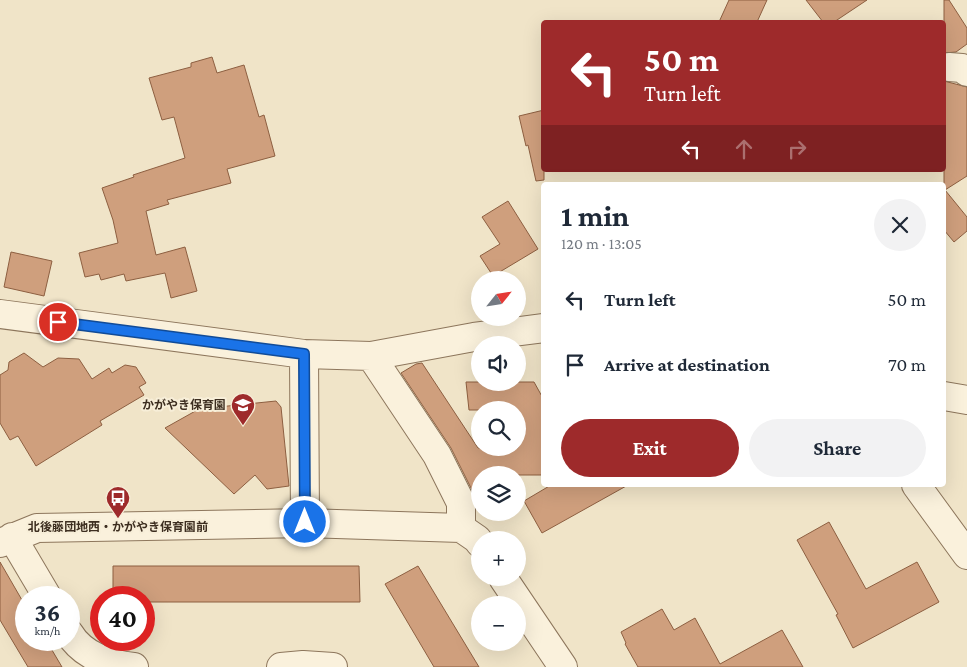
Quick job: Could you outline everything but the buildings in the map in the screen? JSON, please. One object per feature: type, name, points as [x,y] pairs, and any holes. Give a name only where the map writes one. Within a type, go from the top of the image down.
[{"type":"street","points":[[0,314],[304,354],[371,356],[474,337],[541,328]]},
{"type":"street","points":[[304,354],[305,522]]},
{"type":"street","points":[[39,586],[6,540],[37,528],[305,522],[470,536],[461,503],[437,455],[371,356]]},
{"type":"street","points":[[946,396],[967,400]]},
{"type":"street","points":[[917,487],[967,556]]},
{"type":"street","points":[[508,586],[563,667]]},
{"type":"street","points":[[80,645],[105,662],[117,666],[134,667]]},
{"type":"street","points":[[281,667],[303,665],[333,667]]},
{"type":"place","name":"かがやき保育園","points":[[243,426]]},
{"type":"place","name":"北後藤団地西・かがやき保育園前","points":[[118,519]]},
{"type":"route","points":[[58,322],[304,354],[305,522]]}]
